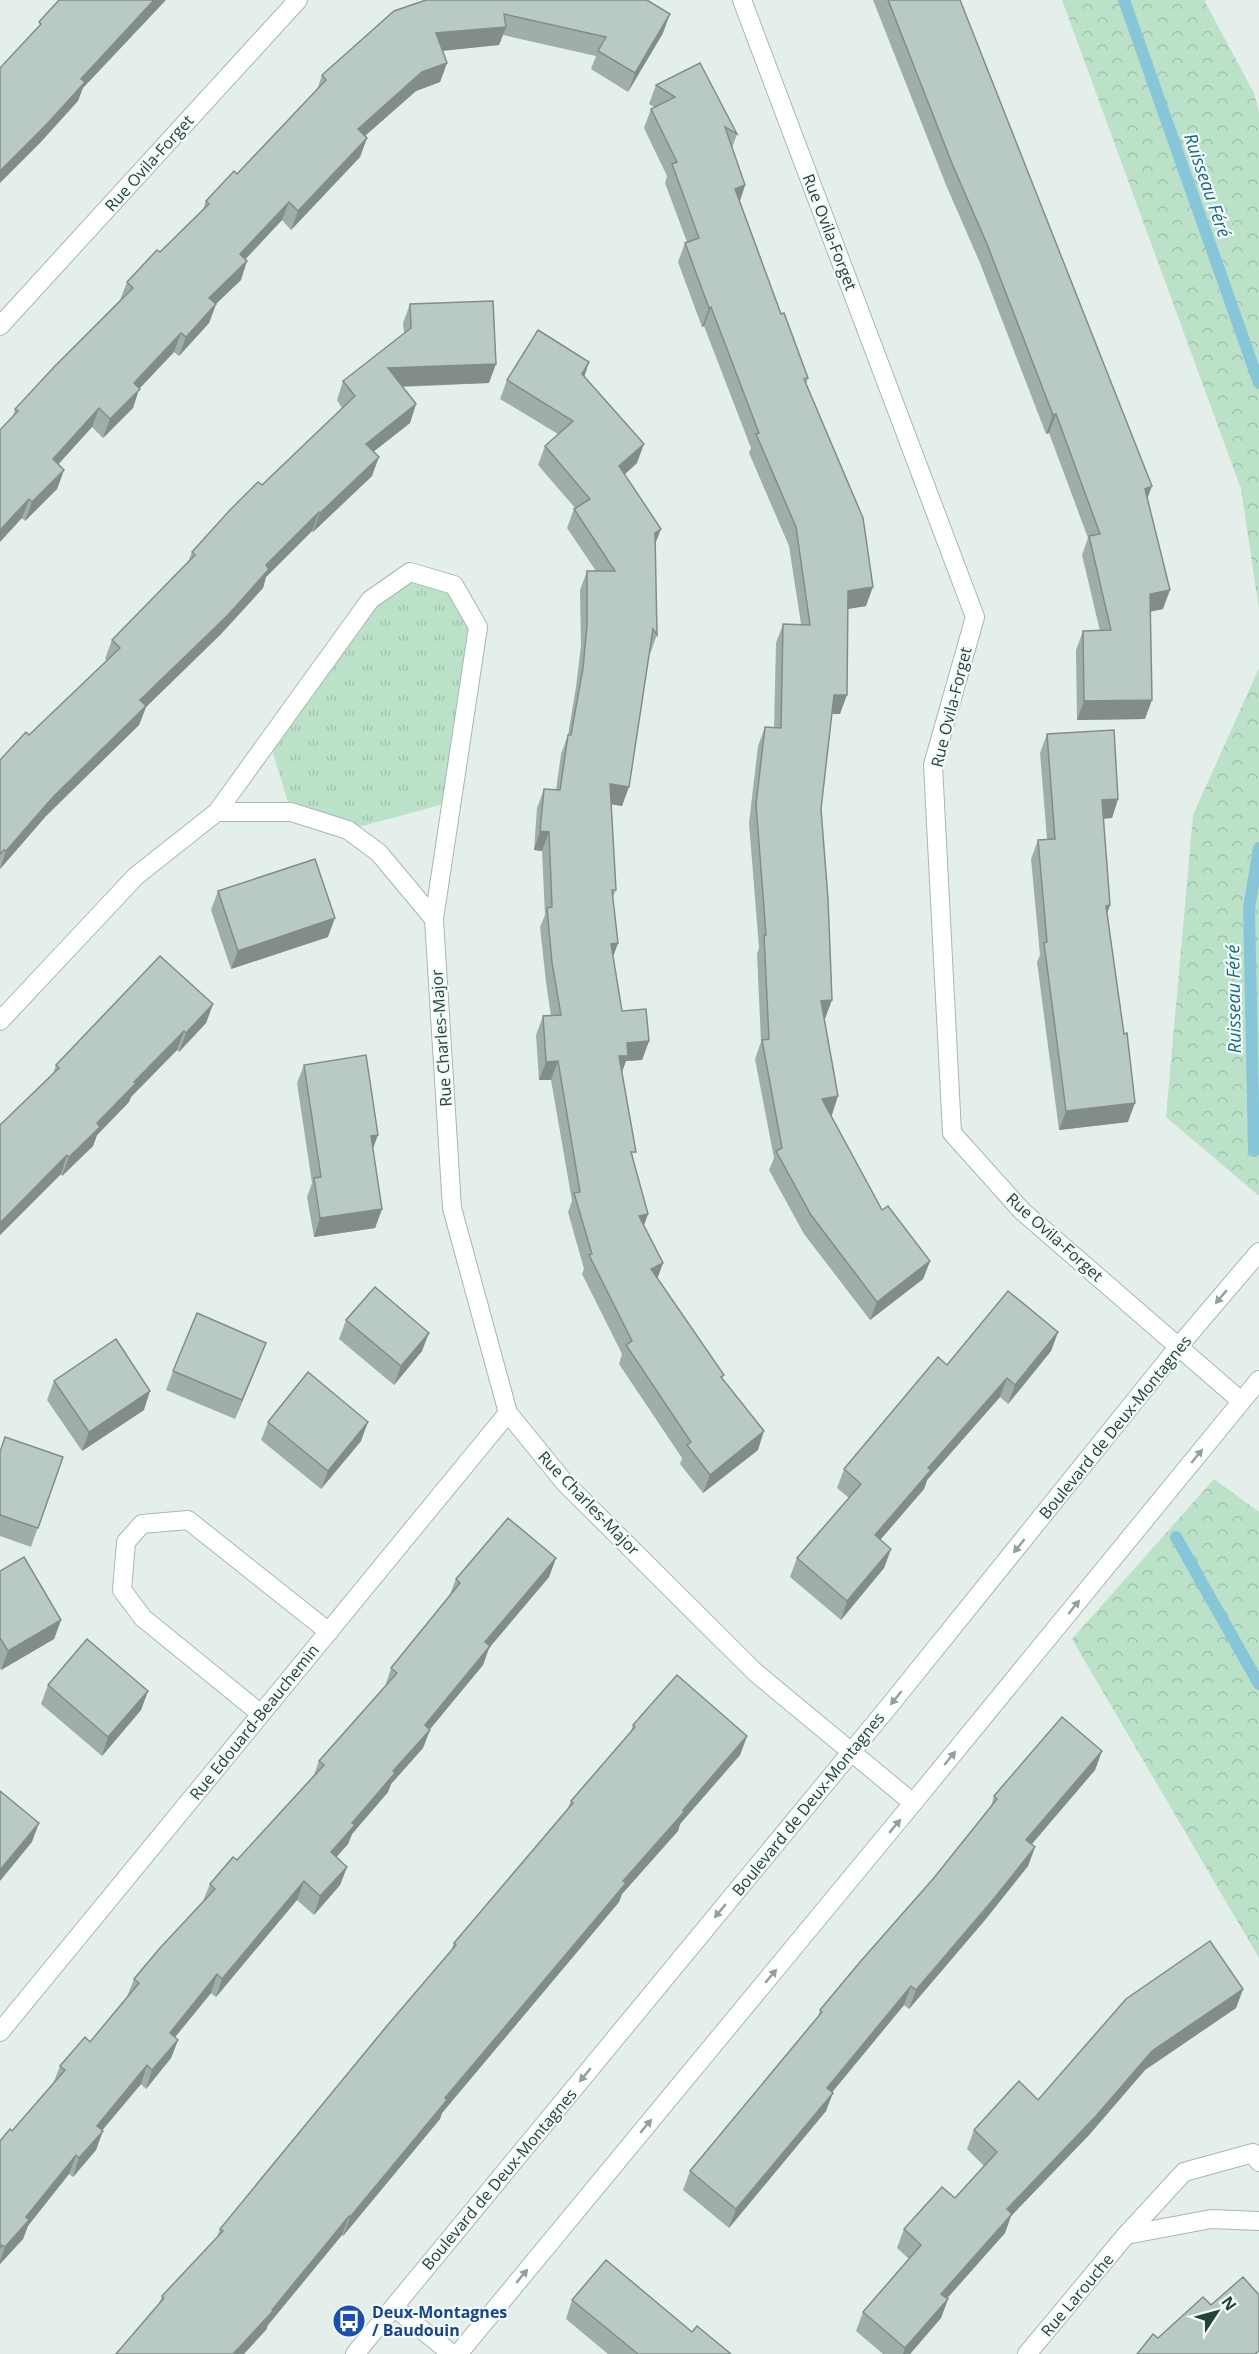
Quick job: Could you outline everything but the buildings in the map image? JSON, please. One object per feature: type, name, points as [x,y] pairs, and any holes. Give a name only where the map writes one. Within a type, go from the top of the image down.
[{"type":"street","name":"Rue Ovila-Forget","points":[[0,326],[298,0]]},
{"type":"street","name":"Rue Ovila-Forget","points":[[742,0],[975,617],[933,765],[952,1133],[1022,1211],[1241,1401]]},
{"type":"street","name":"Rue Charles-Major","points":[[0,1022],[136,876],[217,812],[370,600],[410,572],[454,585],[478,627],[434,920],[452,1208],[508,1413],[565,1483],[748,1665],[913,1803]]},
{"type":"street","points":[[217,812],[291,812],[348,830],[379,853],[434,920]]},
{"type":"street","name":"Boulevard de Deux-Montagnes","points":[[355,2354],[850,1752],[1179,1346],[1259,1252]]},
{"type":"street","points":[[458,2354],[1259,1380]]},
{"type":"street","name":"Rue Edouard-Beauchemin","points":[[1,2029],[508,1413]]},
{"type":"street","points":[[261,1714],[144,1618],[122,1590],[126,1542],[142,1524],[188,1521],[329,1632]]},
{"type":"street","name":"Rue Larouche","points":[[1027,2354],[1126,2235],[1184,2172],[1253,2153],[1259,2162]]},
{"type":"street","points":[[1126,2235],[1211,2219],[1259,2221]]},
{"type":"street","points":[[394,2307],[452,2354]]},
{"type":"green space","points":[[1062,0],[1204,0],[1254,93],[1259,112],[1259,609],[1241,489]]},
{"type":"green space","points":[[410,572],[454,585],[478,627],[451,802],[348,830],[291,812],[269,740],[370,600]]},
{"type":"green space","points":[[1259,668],[1259,1196],[1166,1117],[1193,815]]},
{"type":"green space","points":[[1214,1479],[1259,1512],[1259,1958],[1072,1639]]},
{"type":"waterway","name":"Ruisseau Féré","points":[[1124,0],[1259,383]]},
{"type":"waterway","name":"Ruisseau Féré","points":[[1254,1151],[1249,908],[1259,848]]},
{"type":"waterway","name":"Ruisseau Féré","points":[[1176,1537],[1259,1684]]},
{"type":"place","name":"Deux-Montagnes / Baudouin","points":[[349,2321]]}]
